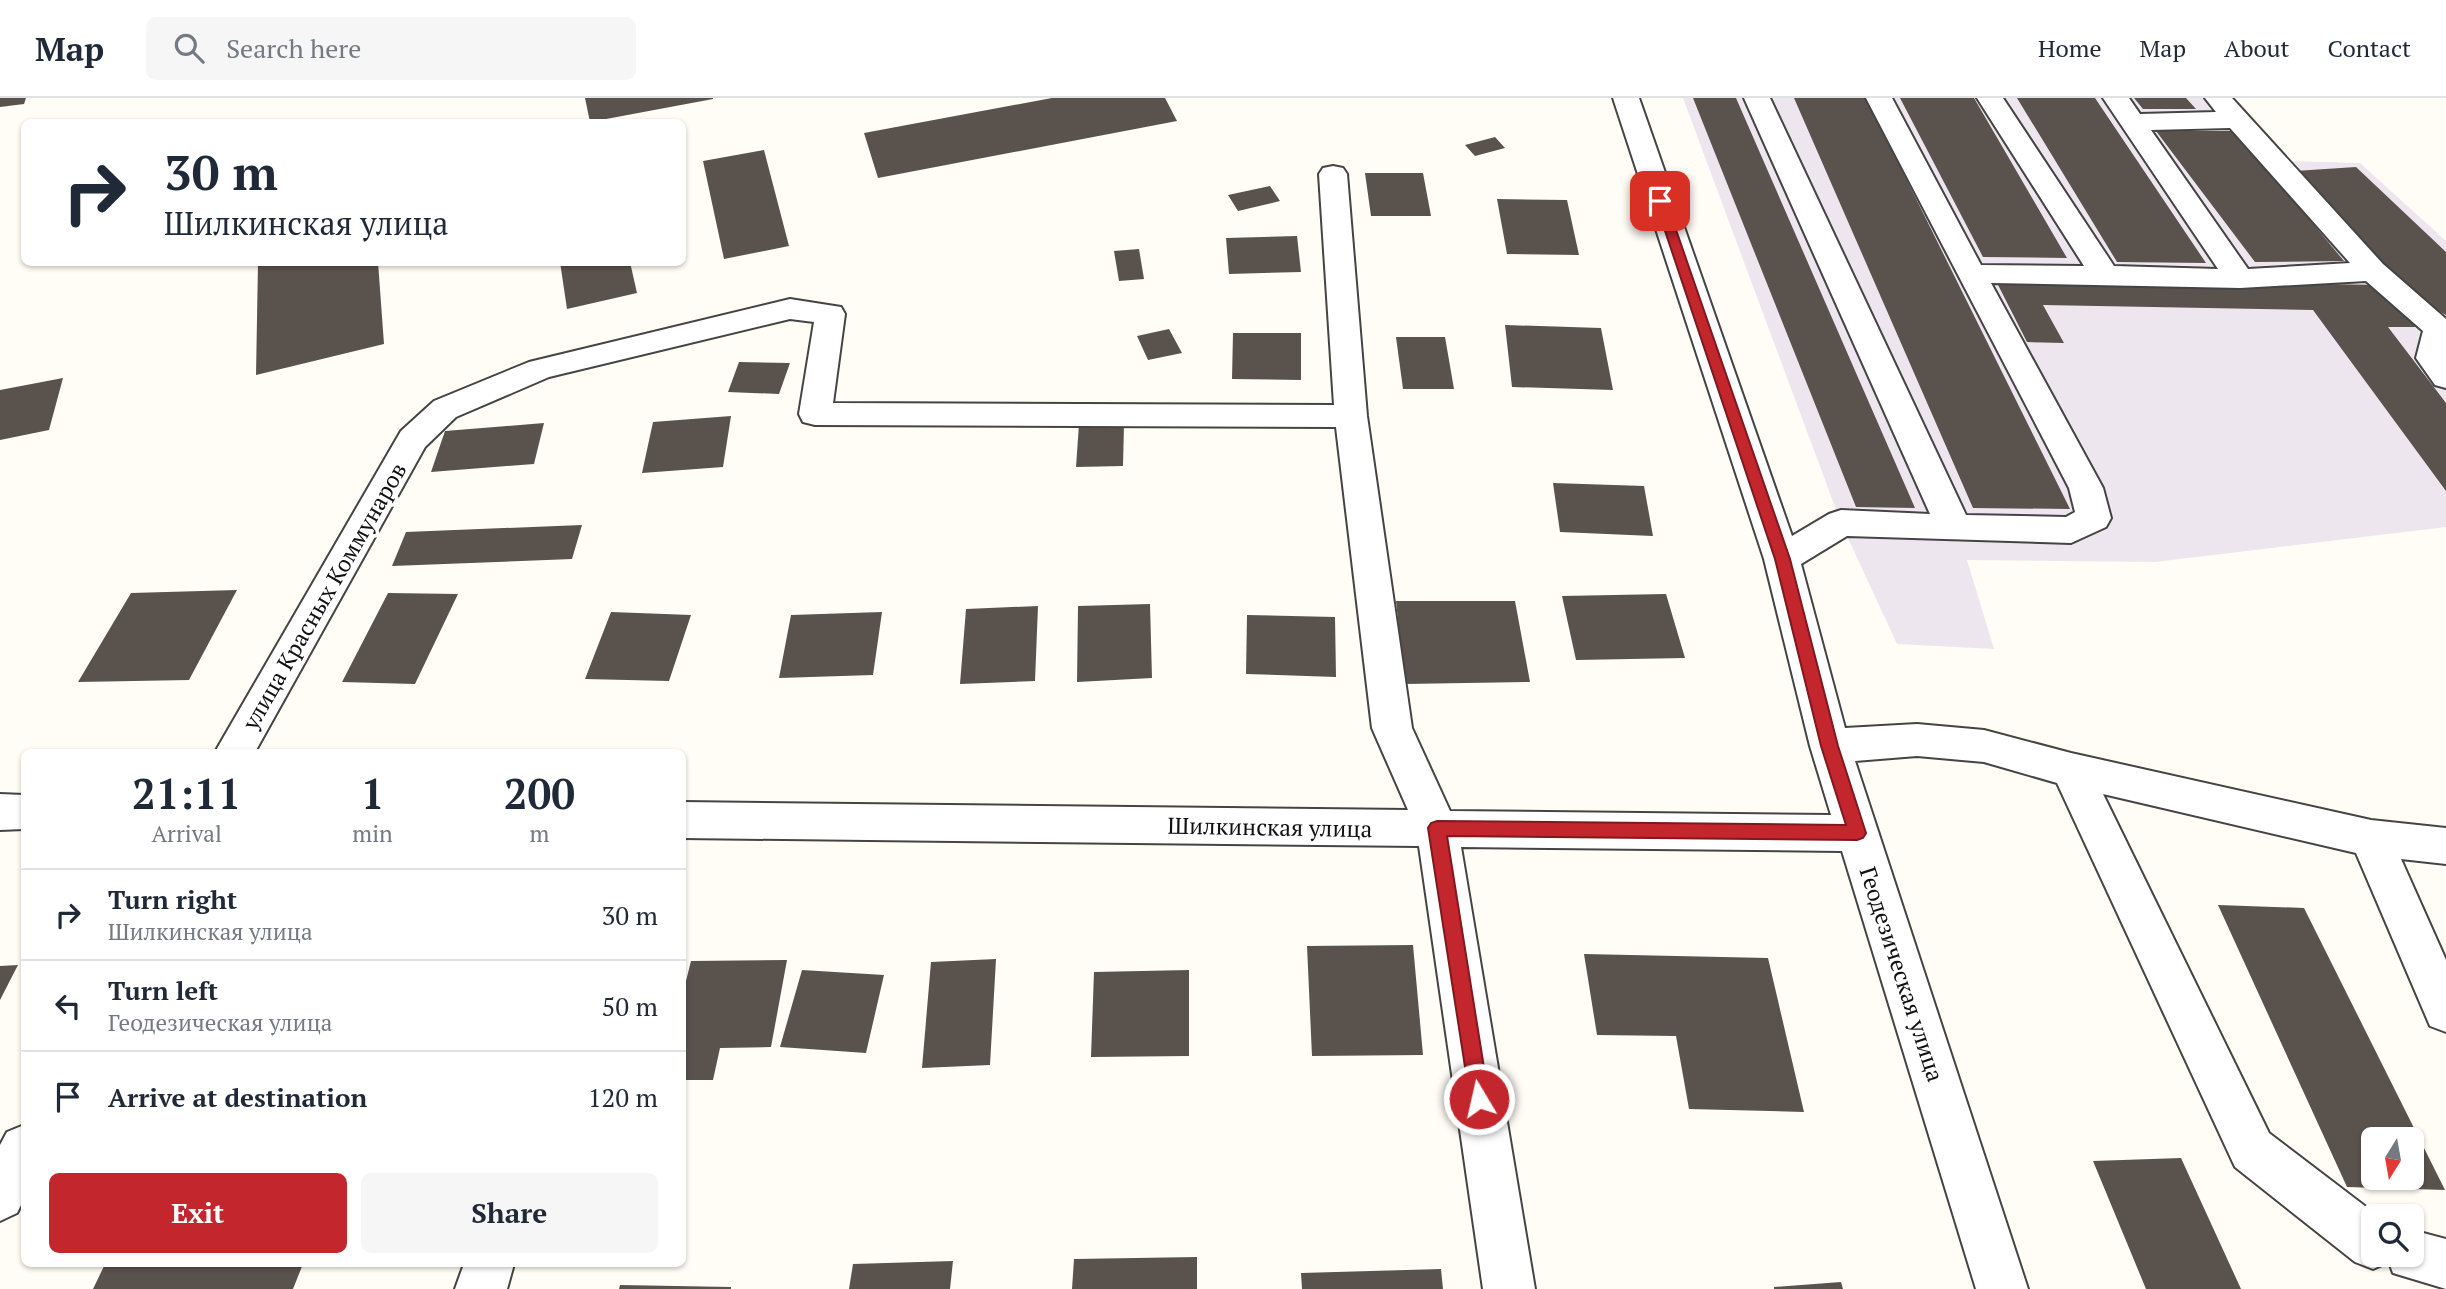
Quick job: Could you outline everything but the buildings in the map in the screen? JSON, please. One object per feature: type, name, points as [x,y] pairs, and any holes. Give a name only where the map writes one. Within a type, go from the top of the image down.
[{"type":"street","name":"Геодезическая улица","points":[[1626,98],[1782,559],[1830,746],[2002,1289]]},
{"type":"street","points":[[1756,98],[1954,528]]},
{"type":"street","points":[[1782,559],[1842,523],[2071,530],[2094,518],[2086,488],[1879,98]]},
{"type":"street","points":[[1990,98],[2105,275]]},
{"type":"street","points":[[2116,98],[2241,279]]},
{"type":"street","points":[[2218,98],[2373,271],[2443,330],[2432,358],[2446,377]]},
{"type":"street","points":[[2133,122],[2237,120]]},
{"type":"street","points":[[1333,174],[1350,416],[1392,727],[1437,828],[1509,1289]]},
{"type":"street","points":[[1971,274],[2241,279],[2373,271]]},
{"type":"street","name":"улица Красных Коммунаров","points":[[237,749],[413,439],[445,409],[540,369],[790,309],[830,314],[815,414],[1350,416]]},
{"type":"street","points":[[1830,746],[1917,740],[1984,746],[2071,770],[2371,838],[2446,846]]},
{"type":"street","points":[[2071,770],[2252,1150],[2361,1235]]},
{"type":"street","points":[[0,812],[21,813]]},
{"type":"street","name":"Шилкинская улица","points":[[686,820],[1857,833]]},
{"type":"street","points":[[2371,838],[2446,1011]]},
{"type":"street","points":[[0,1196],[21,1155]]},
{"type":"street","points":[[2424,1258],[2446,1264]]},
{"type":"street","points":[[481,1289],[488,1267]]},
{"type":"shaded area","points":[[1683,98],[2232,98],[2283,161],[2360,163],[2446,241],[2446,527],[2155,562],[1967,560],[1994,649],[1897,644],[1841,523]]},
{"type":"route","points":[[1479,1099],[1437,828],[1857,833],[1830,746],[1782,559],[1660,201]]}]
